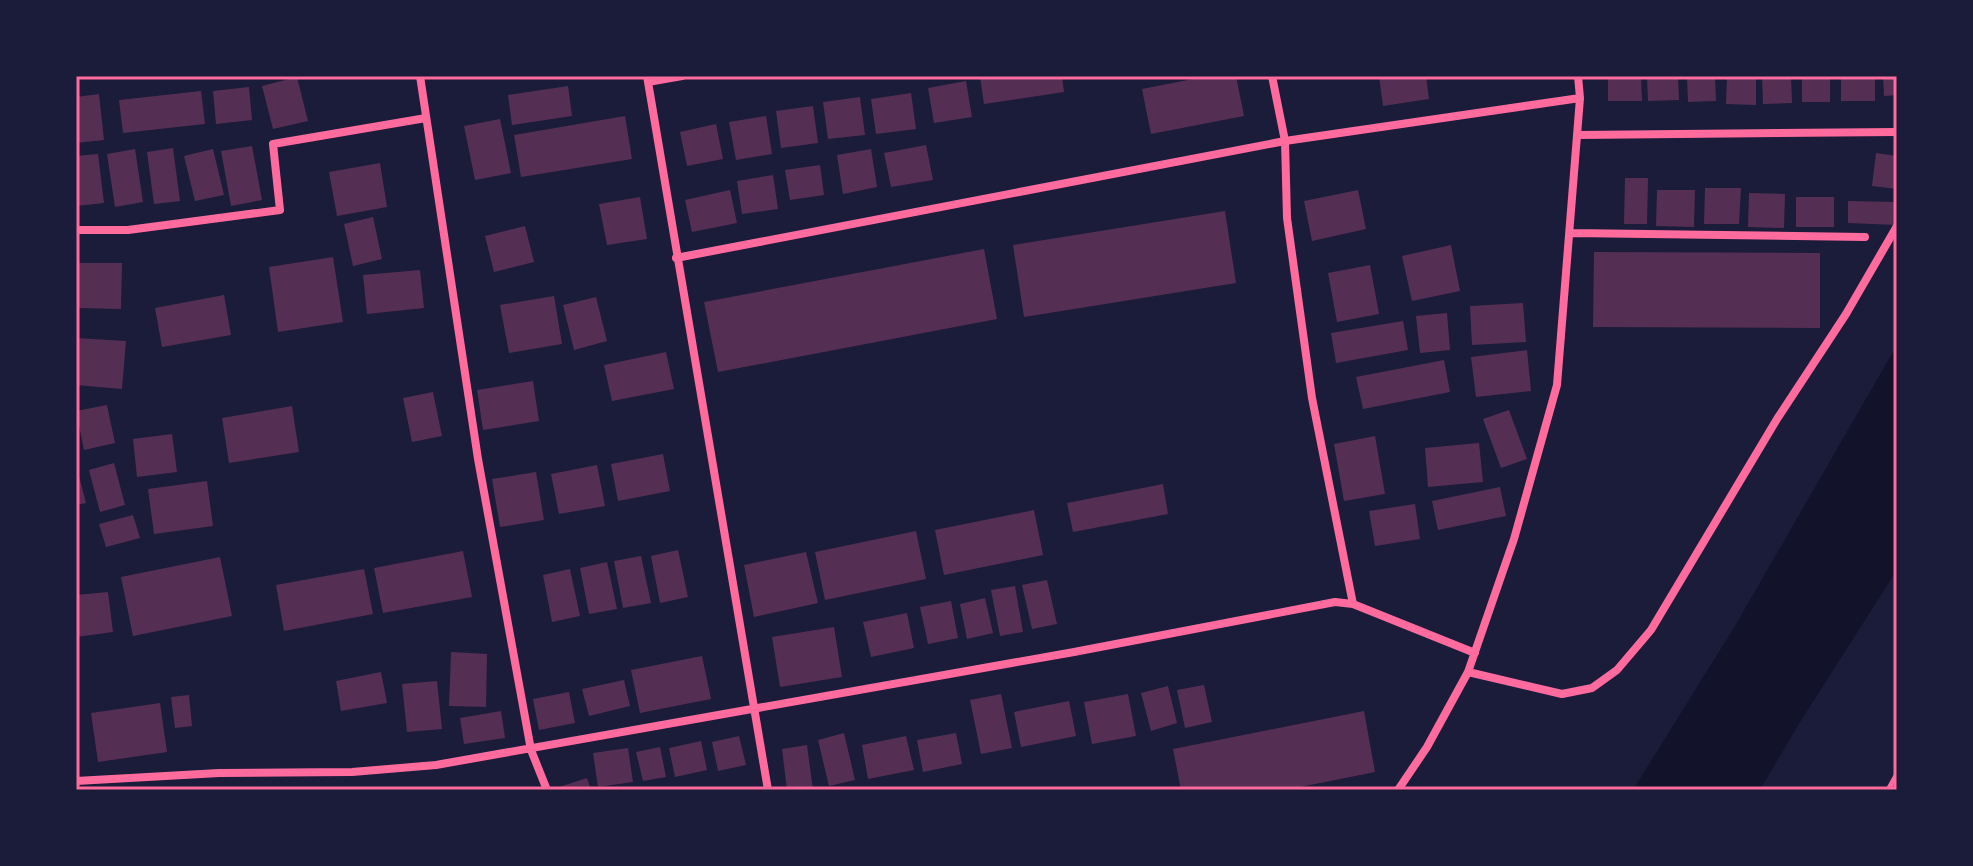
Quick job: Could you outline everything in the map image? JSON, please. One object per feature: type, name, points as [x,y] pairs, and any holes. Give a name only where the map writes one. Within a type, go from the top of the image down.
[{"type":"street","points":[[420,76],[478,459],[531,750],[547,790]]},
{"type":"street","points":[[682,76],[647,79],[768,790]]},
{"type":"street","points":[[1272,76],[1285,141],[1287,218],[1312,398],[1353,604]]},
{"type":"street","points":[[1398,790],[1427,747],[1468,672],[1514,539],[1557,385],[1571,233],[1580,98],[1578,76]]},
{"type":"street","points":[[676,258],[1285,141],[1580,98]]},
{"type":"street","points":[[76,230],[128,230],[280,210],[273,144],[426,118]]},
{"type":"street","points":[[1577,135],[1896,132]]},
{"type":"street","points":[[1468,672],[1562,694],[1592,688],[1617,670],[1651,630],[1897,226]]},
{"type":"street","points":[[1571,233],[1865,237]]},
{"type":"street","points":[[76,781],[219,773],[352,772],[436,765],[1074,652],[1335,602],[1353,604],[1475,653]]},
{"type":"path","points":[[1888,790],[1897,774]]},
{"type":"shaded area","points":[[1897,345],[1897,570],[1760,790],[1633,790],[1735,626]]},
{"type":"building","points":[[980,76],[1062,76],[1064,92],[984,104]]},
{"type":"building","points":[[1208,76],[1236,76],[1244,116],[1151,134],[1142,89]]},
{"type":"building","points":[[1379,76],[1426,76],[1429,99],[1383,106]]},
{"type":"building","points":[[1608,76],[1641,76],[1642,101],[1608,101]]},
{"type":"building","points":[[1647,76],[1678,76],[1679,100],[1648,101]]},
{"type":"building","points":[[1687,76],[1715,76],[1716,101],[1688,102]]},
{"type":"building","points":[[1727,76],[1756,76],[1756,105],[1726,104]]},
{"type":"building","points":[[1762,76],[1791,76],[1792,103],[1763,104]]},
{"type":"building","points":[[1802,76],[1830,76],[1830,102],[1802,102]]},
{"type":"building","points":[[1841,76],[1875,76],[1875,101],[1841,101]]},
{"type":"building","points":[[1883,76],[1897,76],[1897,95],[1884,96]]},
{"type":"building","points":[[297,77],[308,121],[273,129],[262,86]]},
{"type":"building","points":[[966,81],[972,117],[934,123],[928,88]]},
{"type":"building","points":[[568,86],[572,116],[512,125],[508,95]]},
{"type":"building","points":[[249,87],[252,120],[216,124],[213,91]]},
{"type":"building","points":[[201,91],[205,124],[123,133],[119,100]]},
{"type":"building","points":[[911,93],[916,129],[876,134],[871,99]]},
{"type":"building","points":[[99,94],[104,140],[76,143],[76,97]]},
{"type":"building","points":[[860,97],[865,135],[828,139],[823,102]]},
{"type":"building","points":[[813,106],[818,143],[781,148],[776,111]]},
{"type":"building","points":[[625,116],[632,159],[521,177],[514,135]]},
{"type":"building","points":[[766,116],[772,154],[736,160],[729,122]]},
{"type":"building","points":[[500,119],[511,173],[475,180],[464,126]]},
{"type":"building","points":[[716,124],[723,159],[687,166],[680,132]]},
{"type":"building","points":[[926,145],[933,180],[891,187],[884,153]]},
{"type":"building","points":[[252,146],[262,200],[231,206],[221,151]]},
{"type":"building","points":[[173,148],[180,201],[154,204],[147,152]]},
{"type":"building","points":[[135,149],[143,202],[115,207],[107,154]]},
{"type":"building","points":[[213,149],[224,195],[195,201],[184,156]]},
{"type":"building","points":[[871,149],[877,187],[843,194],[837,155]]},
{"type":"building","points":[[1876,153],[1897,156],[1897,189],[1872,186]]},
{"type":"building","points":[[98,154],[104,203],[76,206],[76,156]]},
{"type":"building","points":[[380,163],[387,207],[337,216],[329,172]]},
{"type":"building","points":[[820,165],[824,195],[790,200],[785,170]]},
{"type":"building","points":[[773,175],[778,209],[742,214],[737,181]]},
{"type":"building","points":[[1625,178],[1648,178],[1647,224],[1624,224]]},
{"type":"building","points":[[1705,188],[1741,188],[1739,224],[1704,224]]},
{"type":"building","points":[[730,190],[737,223],[692,232],[685,200]]},
{"type":"building","points":[[1358,190],[1366,229],[1312,241],[1304,201]]},
{"type":"building","points":[[1657,190],[1695,190],[1694,227],[1656,226]]},
{"type":"building","points":[[1749,193],[1785,194],[1784,228],[1748,227]]},
{"type":"building","points":[[640,197],[647,239],[607,245],[599,204]]},
{"type":"building","points":[[1796,197],[1834,197],[1834,227],[1796,227]]},
{"type":"building","points":[[1848,201],[1897,202],[1897,225],[1848,223]]},
{"type":"building","points":[[1225,211],[1236,283],[1024,317],[1013,245]]},
{"type":"building","points":[[373,217],[382,259],[353,266],[344,224]]},
{"type":"building","points":[[525,226],[534,262],[494,272],[485,236]]},
{"type":"building","points":[[1451,245],[1460,291],[1412,301],[1402,256]]},
{"type":"building","points":[[984,249],[997,319],[718,372],[704,302]]},
{"type":"building","points":[[1594,252],[1820,253],[1820,328],[1593,327]]},
{"type":"building","points":[[333,257],[343,322],[278,332],[269,267]]},
{"type":"building","points":[[79,263],[122,263],[121,309],[78,308]]},
{"type":"building","points":[[1370,265],[1379,314],[1337,322],[1328,273]]},
{"type":"building","points":[[420,270],[424,308],[367,314],[363,275]]},
{"type":"building","points":[[224,295],[231,335],[162,347],[155,308]]},
{"type":"building","points":[[554,296],[562,344],[509,353],[500,305]]},
{"type":"building","points":[[596,297],[607,341],[574,350],[563,305]]},
{"type":"building","points":[[1523,303],[1526,342],[1472,345],[1470,306]]},
{"type":"building","points":[[1447,313],[1450,350],[1420,353],[1416,316]]},
{"type":"building","points":[[1403,321],[1408,350],[1336,363],[1331,333]]},
{"type":"building","points":[[76,338],[126,341],[122,389],[76,385]]},
{"type":"building","points":[[1527,350],[1531,391],[1476,397],[1471,357]]},
{"type":"building","points":[[666,352],[674,389],[612,401],[604,365]]},
{"type":"building","points":[[1444,360],[1450,392],[1363,409],[1356,377]]},
{"type":"building","points":[[533,381],[539,421],[483,430],[477,390]]},
{"type":"building","points":[[433,392],[442,436],[412,442],[403,398]]},
{"type":"building","points":[[107,405],[115,443],[84,450],[76,411]]},
{"type":"building","points":[[292,406],[299,452],[229,463],[222,418]]},
{"type":"building","points":[[1509,410],[1527,459],[1501,468],[1483,419]]},
{"type":"building","points":[[172,434],[177,472],[137,477],[133,439]]},
{"type":"building","points":[[1375,436],[1385,494],[1344,501],[1334,444]]},
{"type":"building","points":[[1479,443],[1483,482],[1428,487],[1425,448]]},
{"type":"building","points":[[663,454],[670,491],[618,501],[611,464]]},
{"type":"building","points":[[114,463],[125,505],[100,512],[89,470]]},
{"type":"building","points":[[76,464],[86,503],[76,505]]},
{"type":"building","points":[[597,465],[605,506],[559,514],[551,474]]},
{"type":"building","points":[[536,472],[544,520],[500,527],[492,479]]},
{"type":"building","points":[[207,481],[213,526],[154,534],[148,489]]},
{"type":"building","points":[[1163,484],[1168,514],[1073,532],[1067,503]]},
{"type":"building","points":[[1500,487],[1506,516],[1438,530],[1432,501]]},
{"type":"building","points":[[1415,504],[1420,539],[1375,546],[1369,511]]},
{"type":"building","points":[[1034,510],[1043,555],[944,575],[935,530]]},
{"type":"building","points":[[133,515],[140,538],[106,547],[99,524]]},
{"type":"building","points":[[916,531],[926,579],[825,600],[815,552]]},
{"type":"building","points":[[678,550],[688,597],[660,603],[651,556]]},
{"type":"building","points":[[463,551],[472,597],[383,613],[374,568]]},
{"type":"building","points":[[806,552],[818,603],[754,617],[744,565]]},
{"type":"building","points":[[641,556],[651,603],[623,608],[614,561]]},
{"type":"building","points":[[220,557],[232,616],[133,636],[121,577]]},
{"type":"building","points":[[607,562],[617,609],[589,614],[580,568]]},
{"type":"building","points":[[364,569],[373,614],[284,631],[276,585]]},
{"type":"building","points":[[570,569],[580,616],[552,622],[543,575]]},
{"type":"building","points":[[1047,580],[1057,624],[1032,629],[1022,585]]},
{"type":"building","points":[[1015,586],[1023,632],[1000,636],[991,590]]},
{"type":"building","points":[[108,592],[113,632],[76,637],[76,595]]},
{"type":"building","points":[[985,598],[993,633],[967,639],[960,604]]},
{"type":"building","points":[[951,601],[958,638],[928,644],[920,607]]},
{"type":"building","points":[[907,613],[914,648],[871,657],[863,622]]},
{"type":"building","points":[[834,627],[842,677],[780,687],[772,637]]},
{"type":"building","points":[[451,652],[487,654],[486,707],[449,706]]},
{"type":"building","points":[[702,656],[711,699],[640,713],[631,670]]},
{"type":"building","points":[[381,672],[387,703],[341,711],[336,681]]},
{"type":"building","points":[[624,680],[630,706],[589,716],[582,689]]},
{"type":"building","points":[[437,681],[442,729],[407,732],[402,684]]},
{"type":"building","points":[[1204,685],[1212,722],[1185,728],[1177,690]]},
{"type":"building","points":[[1168,686],[1177,723],[1151,731],[1141,693]]},
{"type":"building","points":[[569,692],[575,723],[539,730],[533,699]]},
{"type":"building","points":[[1001,694],[1012,748],[981,754],[970,700]]},
{"type":"building","points":[[1128,694],[1136,736],[1092,744],[1084,702]]},
{"type":"building","points":[[189,695],[192,726],[175,728],[171,697]]},
{"type":"building","points":[[1069,701],[1076,736],[1021,747],[1014,712]]},
{"type":"building","points":[[160,703],[167,752],[98,762],[91,713]]},
{"type":"building","points":[[501,711],[505,738],[464,744],[460,718]]},
{"type":"building","points":[[1364,711],[1375,772],[1285,790],[1181,790],[1173,749]]},
{"type":"building","points":[[844,733],[855,780],[829,786],[818,740]]},
{"type":"building","points":[[956,733],[962,764],[923,772],[917,740]]},
{"type":"building","points":[[739,736],[746,765],[718,771],[712,742]]},
{"type":"building","points":[[906,736],[914,770],[868,779],[862,745]]},
{"type":"building","points":[[701,741],[707,770],[675,777],[669,748]]},
{"type":"building","points":[[807,745],[813,790],[787,790],[782,749]]},
{"type":"building","points":[[660,747],[666,777],[643,781],[636,752]]},
{"type":"building","points":[[628,748],[633,782],[598,787],[593,753]]},
{"type":"building","points":[[587,778],[591,790],[560,790],[559,787]]}]
